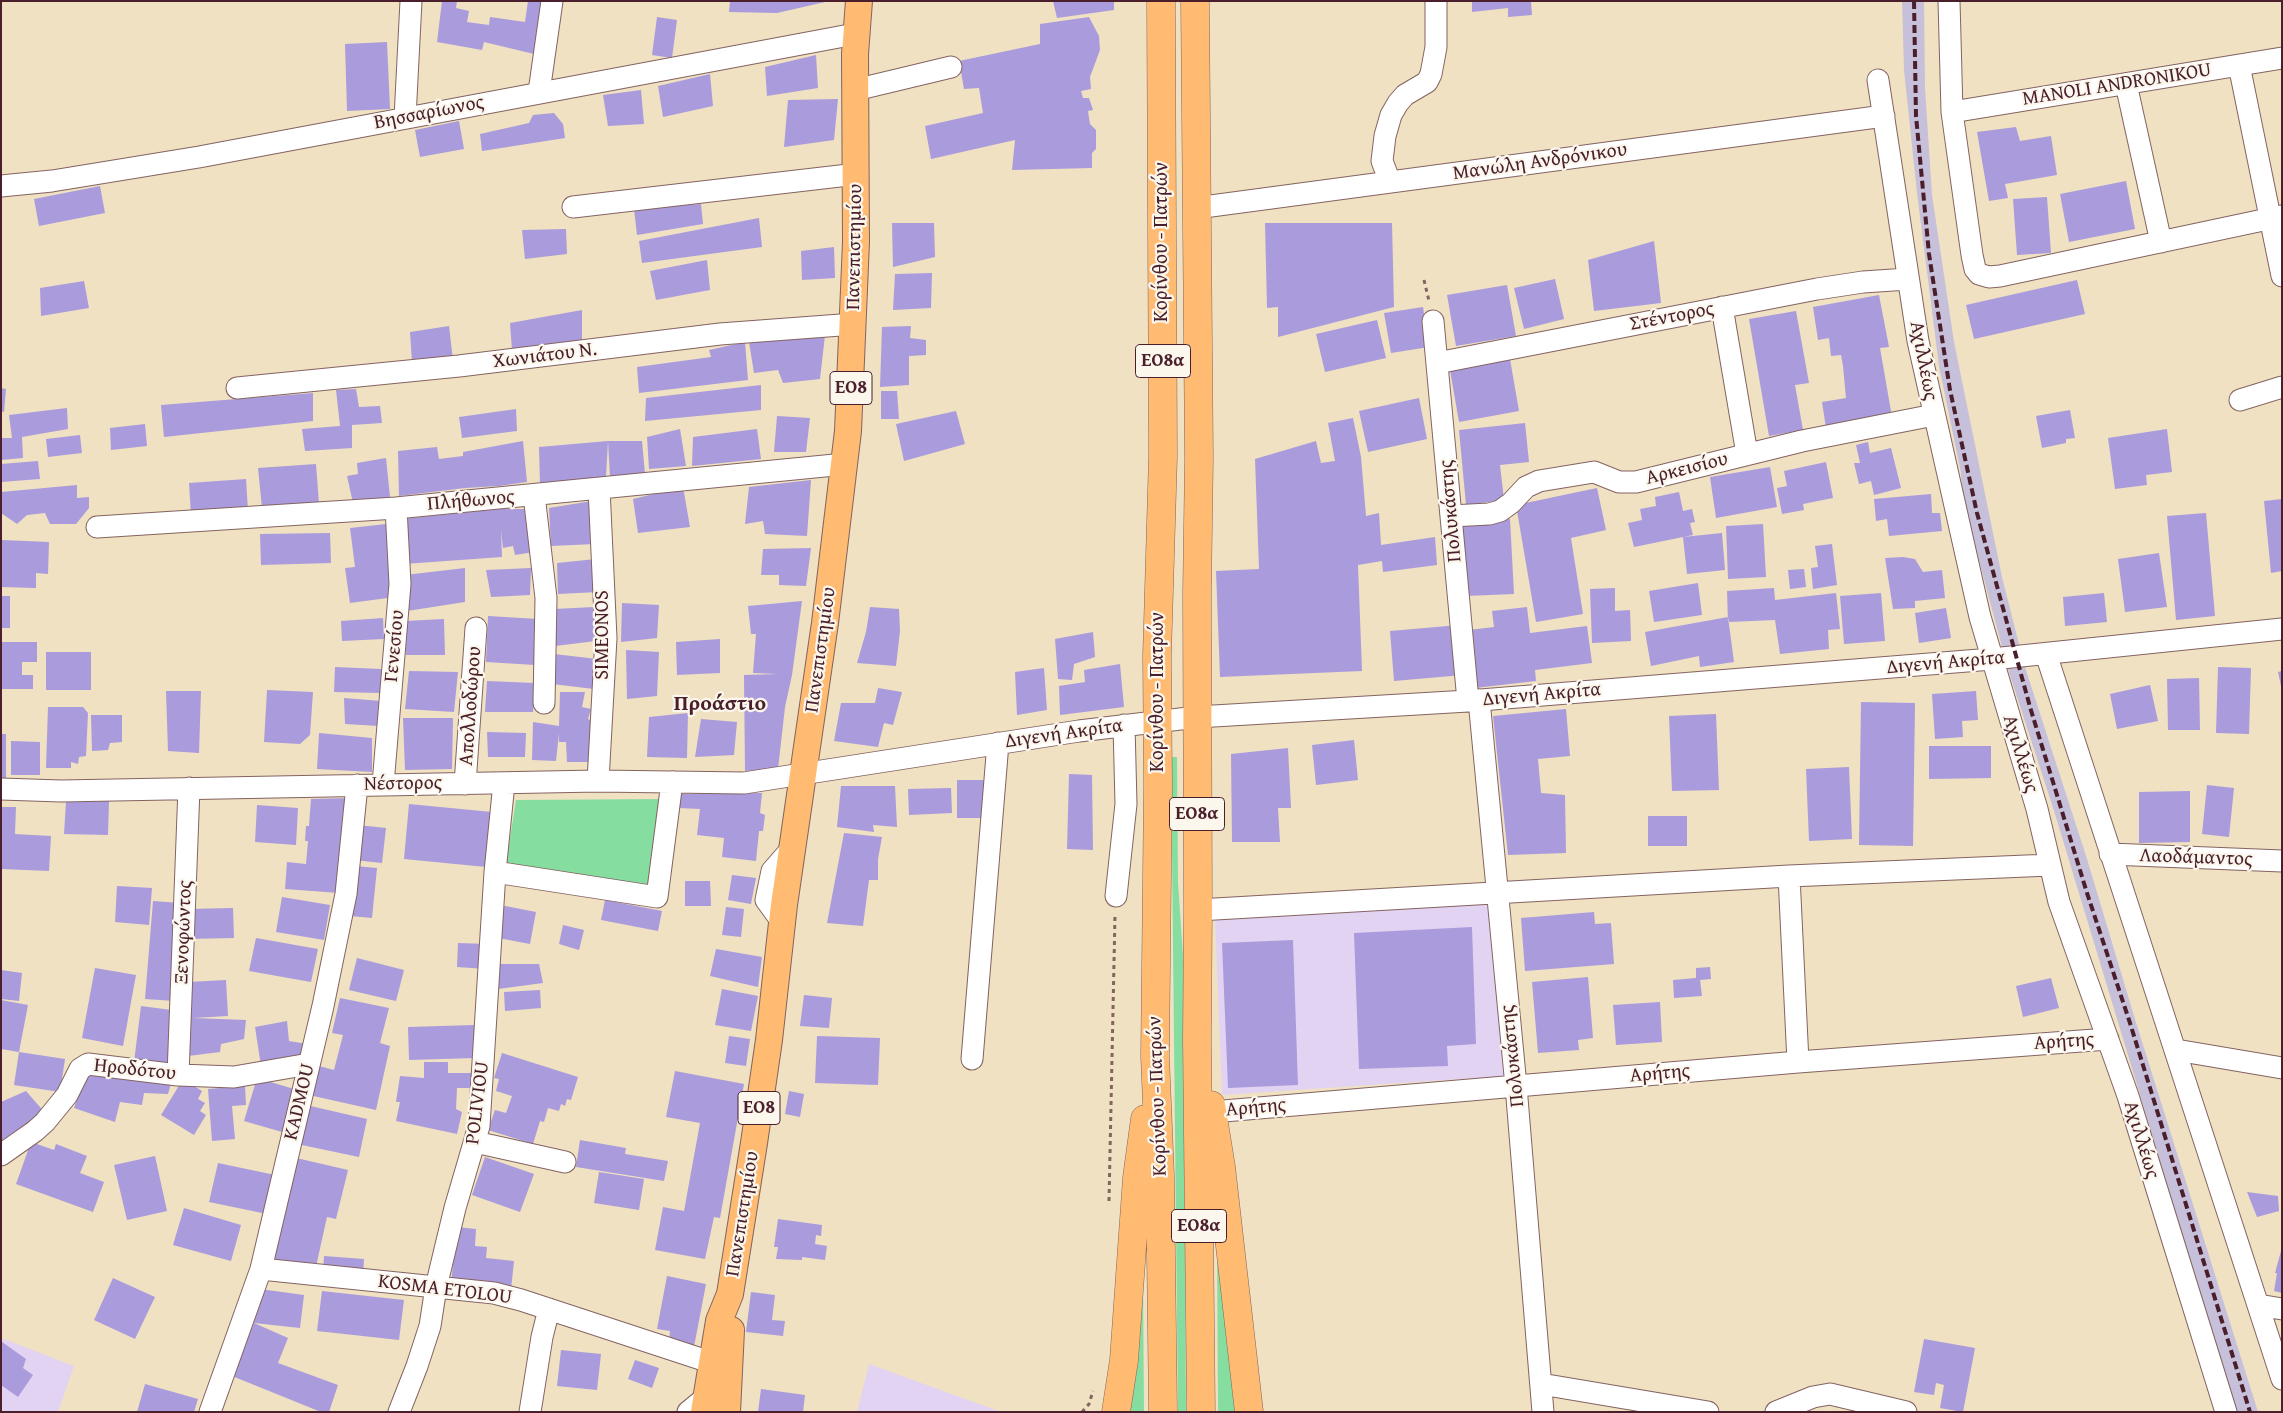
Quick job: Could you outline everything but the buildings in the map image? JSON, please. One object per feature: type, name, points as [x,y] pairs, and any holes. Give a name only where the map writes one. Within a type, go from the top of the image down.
[{"type":"highway","name":"Κορίνθου - Πατρών","points":[[1161,1],[1163,456],[1157,721],[1155,1056],[1160,1175],[1162,1412]]},
{"type":"highway","name":"Κορίνθου - Πατρών","points":[[1198,7],[1196,208],[1199,458],[1196,717],[1201,1412]]},
{"type":"highway","points":[[1197,1040],[1221,1167],[1249,1412]]},
{"type":"highway","points":[[1116,1412],[1124,1360],[1137,1178],[1155,1056]]},
{"type":"main road","name":"Πανεπιστημίου","points":[[699,1407],[719,1321],[730,1294],[769,1040],[782,922],[826,613],[844,464],[854,324],[857,174],[855,34],[859,1]]},
{"type":"main road","name":"Πανεπιστημίου","points":[[727,1412],[732,1313],[730,1294]]},
{"type":"street","points":[[405,118],[411,1]]},
{"type":"street","points":[[539,92],[552,1]]},
{"type":"street","points":[[1390,182],[1382,162],[1385,136],[1391,115],[1398,103],[1405,95],[1427,82],[1431,74],[1437,42],[1436,1]]},
{"type":"street","points":[[1949,1],[1952,112],[1972,255],[1974,267],[1979,274],[1989,277],[2000,276],[2276,217]]},
{"type":"street","name":"Βησσαρίωνος","points":[[1,186],[52,181],[198,157],[539,92],[700,65],[855,34]]},
{"type":"street","name":"MANOLI ANDRONIKOU","points":[[1952,112],[2282,58]]},
{"type":"street","points":[[2239,65],[2276,217],[2282,276]]},
{"type":"street","points":[[855,90],[950,67]]},
{"type":"street","name":"Αχιλλέως","points":[[1878,80],[1908,279],[1934,416],[1992,659],[2037,809],[2059,902],[2108,1039],[2226,1412]]},
{"type":"street","points":[[2126,84],[2161,242]]},
{"type":"street","name":"Μανώλη Ανδρόνικου","points":[[1196,208],[1884,116]]},
{"type":"street","points":[[573,207],[857,174]]},
{"type":"street","name":"Στέντορος","points":[[1437,362],[1849,284],[1908,279]]},
{"type":"street","points":[[1722,307],[1747,454]]},
{"type":"street","name":"Πολυκάστης","points":[[1433,321],[1451,516],[1497,893],[1516,1086],[1543,1412]]},
{"type":"street","name":"Χωνιάτου Ν.","points":[[236,388],[459,366],[720,334],[854,324]]},
{"type":"street","points":[[2240,400],[2282,387]]},
{"type":"street","name":"Αρκεισίου","points":[[1451,516],[1490,514],[1500,511],[1509,505],[1526,487],[1539,481],[1594,472],[1620,482],[1631,482],[1747,454],[1934,416]]},
{"type":"street","name":"Πλήθωνος","points":[[97,527],[396,508],[844,464]]},
{"type":"street","name":"SIMEONOS","points":[[598,488],[606,638],[598,781]]},
{"type":"street","points":[[534,495],[546,598],[544,703]]},
{"type":"street","name":"Γενεσίου","points":[[383,784],[400,584],[396,508]]},
{"type":"street","name":"Απολλοδώρου","points":[[465,784],[476,628]]},
{"type":"street","name":"Διγενή Ακρίτα","points":[[804,772],[1124,725],[1196,717],[1474,700],[1992,659],[2282,629]]},
{"type":"street","points":[[2046,654],[2282,1379]]},
{"type":"street","points":[[1116,896],[1126,804],[1124,725]]},
{"type":"street","points":[[972,1059],[998,743]]},
{"type":"street","name":"Νέστορος","points":[[1,789],[61,791],[598,781],[744,783],[772,780],[804,772]]},
{"type":"street","points":[[495,872],[658,897],[672,782]]},
{"type":"street","name":"POLIVIOU","points":[[398,1412],[417,1366],[430,1326],[436,1287],[455,1208],[479,1126],[495,872],[504,783]]},
{"type":"street","name":"KADMOU","points":[[210,1412],[261,1269],[346,894],[357,785]]},
{"type":"street","name":"Ξενοφώντος","points":[[178,1075],[189,788]]},
{"type":"street","name":"Λαοδάμαντος","points":[[2110,854],[2282,861]]},
{"type":"street","points":[[1198,910],[1789,876],[2050,865]]},
{"type":"street","points":[[1789,876],[1798,1062]]},
{"type":"street","name":"Αρήτης","points":[[1212,1112],[1798,1062],[2108,1039]]},
{"type":"street","points":[[2176,1050],[2282,1068]]},
{"type":"street","name":"Ηροδότου","points":[[1,1155],[45,1122],[67,1095],[80,1070],[85,1065],[91,1063],[178,1075],[234,1077],[309,1064]]},
{"type":"street","points":[[475,1142],[564,1162]]},
{"type":"street","name":"KOSMA ETOLOU","points":[[261,1269],[494,1294],[710,1362]]},
{"type":"street","points":[[2258,1305],[2282,1309]]},
{"type":"street","points":[[530,1412],[542,1337],[549,1310]]},
{"type":"street","points":[[1541,1384],[1708,1412]]},
{"type":"street","points":[[1776,1412],[1813,1396],[1830,1394],[1906,1412]]},
{"type":"path","points":[[1109,1211],[1112,958],[1116,896]]},
{"type":"path","points":[[1082,1412],[1089,1404],[1094,1390]]},
{"type":"shaded area","points":[[1902,1],[1924,1],[1925,88],[1932,195],[1954,342],[2002,577],[2024,664],[2087,859],[2258,1412],[2236,1412],[2055,814],[2007,666],[1962,496],[1961,473],[1939,366],[1917,193],[1904,70]]},
{"type":"shaded area","points":[[1491,901],[1506,1076],[1222,1095],[1215,917]]},
{"type":"shaded area","points":[[1,1338],[74,1366],[58,1412],[1,1412]]},
{"type":"shaded area","points":[[869,1364],[1001,1412],[857,1412]]},
{"type":"green space","points":[[1171,757],[1177,757],[1178,883],[1183,955],[1186,1412],[1178,1412]]},
{"type":"green space","points":[[665,799],[652,887],[506,864],[516,800]]},
{"type":"green space","points":[[1217,1238],[1236,1412],[1218,1412]]},
{"type":"green space","points":[[1141,1277],[1143,1284],[1144,1412],[1127,1412]]},
{"type":"railway","points":[[1914,1],[1916,116],[1929,254],[1950,390],[1977,513],[2030,707],[2250,1412]]},
{"type":"district","name":"Προάστιο","points":[[720,704]]}]
